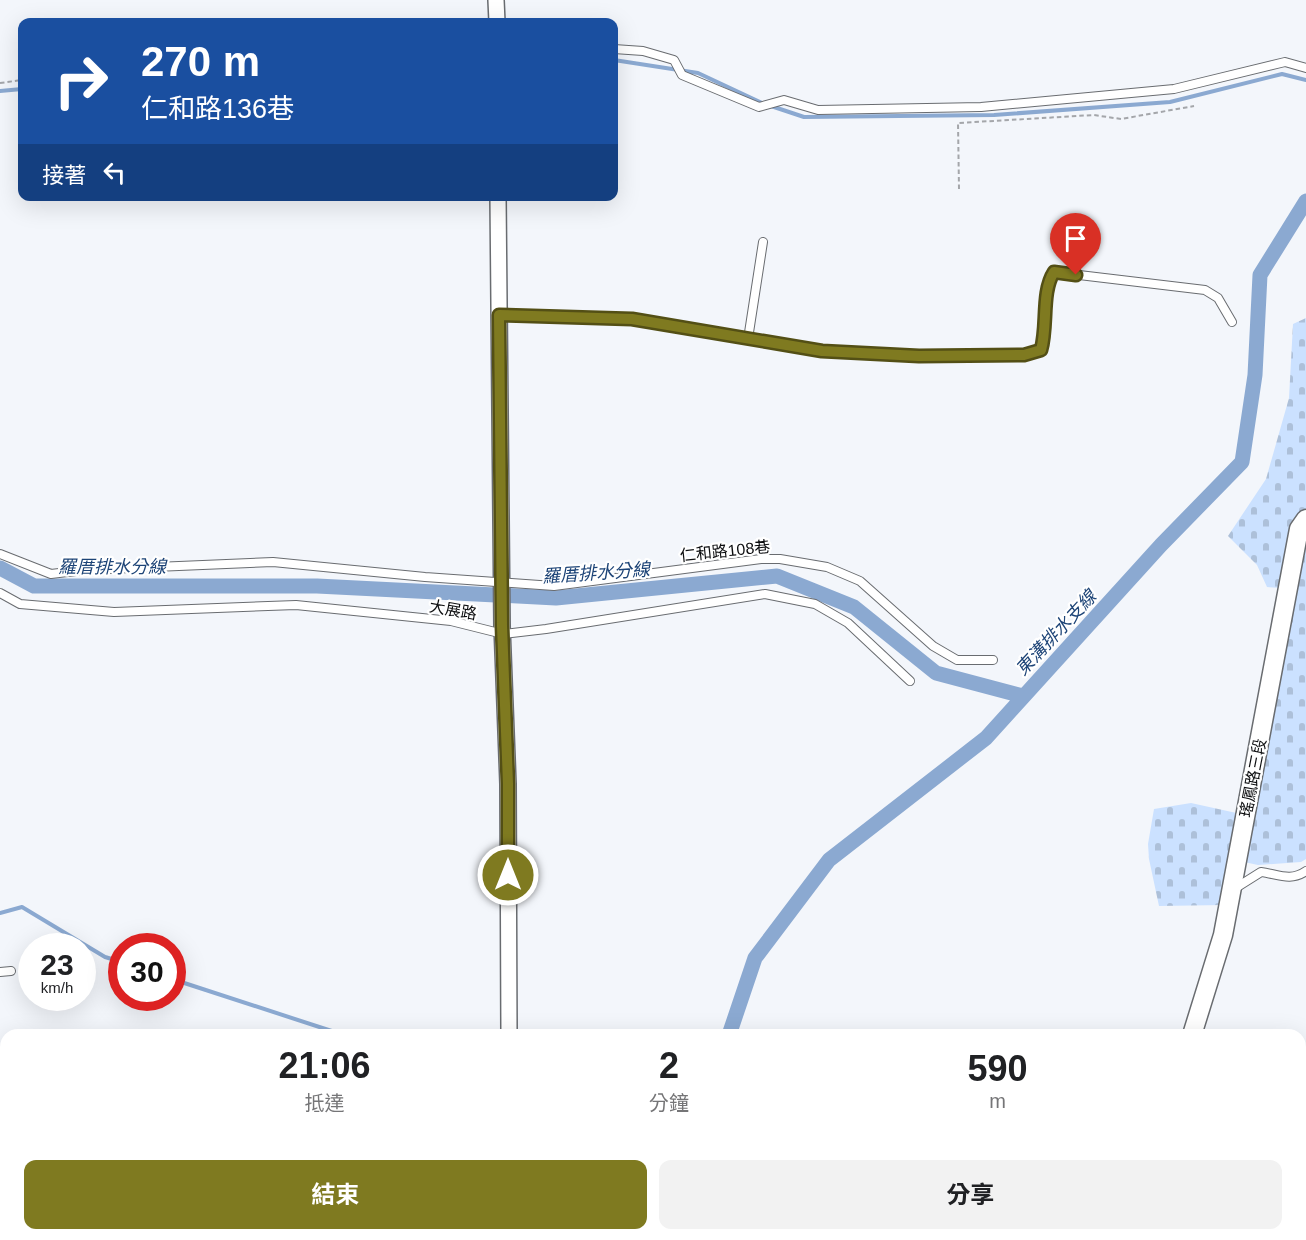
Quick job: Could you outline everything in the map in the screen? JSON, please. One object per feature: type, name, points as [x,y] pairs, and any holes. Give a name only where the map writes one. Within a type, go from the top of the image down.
[{"type":"street","points":[[496,0],[497,18]]},
{"type":"street","points":[[498,201],[502,630],[508,784],[509,1029]]},
{"type":"street","name":"瑤鳳路三段","points":[[1194,1029],[1223,935],[1299,529],[1306,519]]},
{"type":"lane","points":[[618,49],[643,51],[674,60],[682,75],[759,106],[784,100],[818,110],[981,106],[1174,89],[1286,63],[1306,68]]},
{"type":"lane","points":[[748,339],[763,242]]},
{"type":"lane","points":[[499,315],[632,319],[822,351],[919,356],[1024,355],[1041,350],[1045,336],[1048,282],[1054,272],[1205,290],[1218,298],[1232,322]]},
{"type":"lane","name":"仁和路108巷","points":[[0,554],[51,574],[84,570],[273,562],[554,586],[760,559],[780,559],[827,567],[860,581],[933,646],[957,660],[993,660]]},
{"type":"lane","name":"大展路","points":[[0,593],[20,604],[114,612],[296,605],[451,621],[502,630],[546,629],[765,594],[815,604],[848,623],[910,681]]},
{"type":"lane","points":[[1231,891],[1261,872],[1287,878],[1300,876],[1306,871]]},
{"type":"lane","points":[[0,972],[11,971]]},
{"type":"path","points":[[0,83],[18,81]]},
{"type":"path","points":[[959,189],[958,123],[1094,115],[1121,119],[1194,106]]},
{"type":"green space","points":[[1306,318],[1306,510],[1280,588],[1267,587],[1257,565],[1228,536],[1266,479],[1289,398],[1293,324]]},
{"type":"green space","points":[[1306,532],[1306,859],[1301,862],[1258,865],[1244,862]]},
{"type":"green space","points":[[1191,803],[1241,814],[1224,905],[1159,906],[1148,844],[1154,809]]},
{"type":"waterway","points":[[618,61],[698,73],[764,104]]},
{"type":"waterway","points":[[771,106],[804,117],[994,115],[1170,102],[1282,74],[1306,80]]},
{"type":"waterway","points":[[0,91],[18,89]]},
{"type":"waterway","name":"東溝排水支線","points":[[731,1029],[755,958],[829,860],[986,738],[1161,545],[1242,462],[1255,375],[1260,275],[1306,201]]},
{"type":"waterway","name":"羅厝排水分線","points":[[0,568],[34,586],[317,586],[556,598],[777,576],[854,607],[936,673],[1023,696]]},
{"type":"waterway","points":[[0,913],[22,907],[108,958]]},
{"type":"waterway","points":[[186,984],[326,1029]]},
{"type":"route","points":[[508,875],[508,784],[502,626],[499,315],[632,319],[822,351],[919,356],[1024,355],[1041,350],[1045,336],[1048,282],[1054,272],[1076,275]]}]
